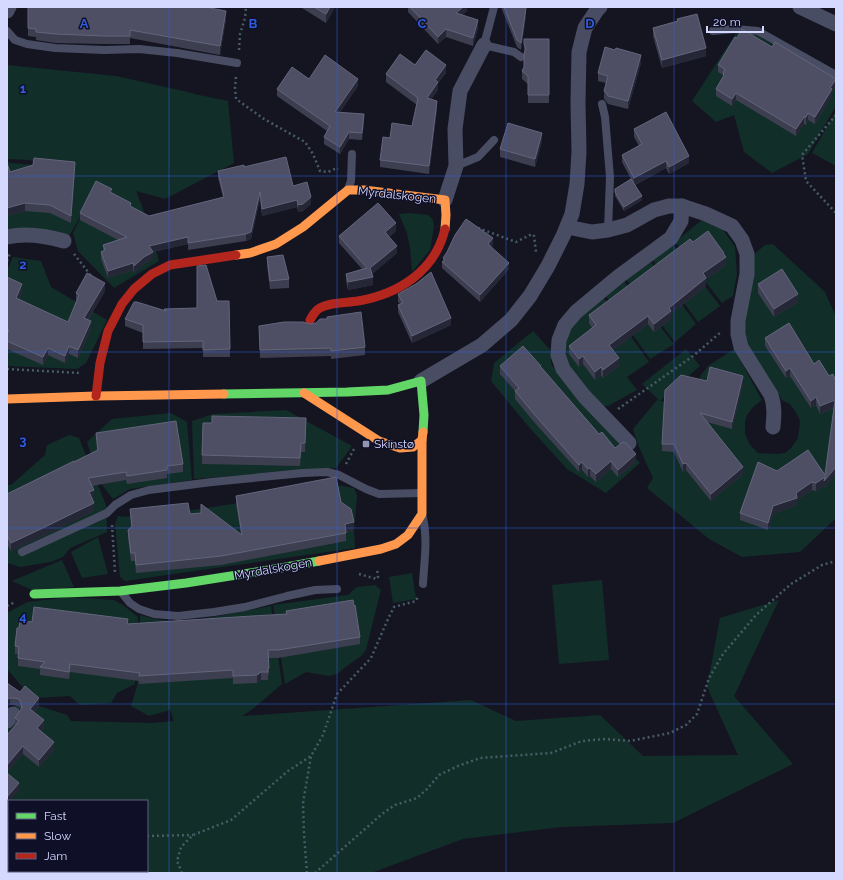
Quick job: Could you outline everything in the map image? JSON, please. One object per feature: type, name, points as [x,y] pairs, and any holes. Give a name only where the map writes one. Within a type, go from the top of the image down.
[{"type":"street","points":[[7,11],[9,7]]},
{"type":"street","points":[[7,399],[40,397],[304,393],[388,390],[421,382],[482,345],[511,320],[530,296],[548,266],[572,214],[577,184],[579,152],[579,52],[585,28],[600,7]]},
{"type":"street","points":[[800,7],[836,24]]},
{"type":"street","name":"Myrdalskogen","points":[[310,320],[316,310],[322,306],[349,303],[376,297],[396,289],[420,274],[436,253],[442,242],[445,231],[445,200],[456,166],[455,129],[460,91],[484,45]]},
{"type":"street","name":"Myrdalskogen","points":[[96,396],[100,363],[108,331],[122,304],[134,289],[152,274],[170,265],[250,252],[276,244],[303,227],[348,190],[364,190],[445,200]]},
{"type":"street","points":[[566,227],[592,232],[608,230],[627,225],[654,210],[669,206],[682,206],[706,214],[732,226],[742,240],[747,254],[747,274],[738,321],[738,334],[741,346],[771,395],[774,403],[773,427]]},
{"type":"street","points":[[629,443],[584,396],[563,369],[558,355],[559,340],[565,325],[576,312],[618,277],[671,238],[680,221],[682,206]]},
{"type":"street","points":[[7,237],[47,236],[64,241]]},
{"type":"street","points":[[421,382],[424,415],[422,440],[422,514]]},
{"type":"street","points":[[304,393],[379,441],[400,448],[413,447],[422,440]]},
{"type":"street","name":"Myrdalskogen","points":[[34,594],[118,591],[186,583],[281,568],[381,549],[396,544],[408,536],[422,514]]},
{"type":"lane","points":[[494,7],[484,45],[514,52],[521,57]]},
{"type":"lane","points":[[714,31],[735,29],[758,31],[836,75]]},
{"type":"lane","points":[[7,31],[15,40],[27,44],[55,48],[104,50],[139,49],[177,53],[237,63]]},
{"type":"lane","points":[[602,104],[605,117],[610,177],[608,230]]},
{"type":"lane","points":[[456,166],[478,157],[494,140]]},
{"type":"lane","points":[[348,190],[351,181],[352,154]]},
{"type":"lane","points":[[22,552],[107,513],[131,495],[149,490],[212,482],[327,472],[339,475],[379,494],[422,493]]},
{"type":"lane","points":[[422,514],[425,527],[423,584]]},
{"type":"lane","points":[[118,591],[139,609],[154,614],[178,616],[245,607],[315,590],[337,589]]},
{"type":"path","points":[[246,7],[245,18],[240,34],[235,88],[236,99],[264,119],[305,142],[313,154],[320,171],[328,172],[337,168]]},
{"type":"path","points":[[836,115],[802,155],[806,181],[836,213]]},
{"type":"path","points":[[475,227],[516,242],[532,234],[534,236],[536,254],[539,259],[548,266]]},
{"type":"path","points":[[64,241],[96,282]]},
{"type":"path","points":[[605,418],[693,356],[731,324],[738,321]]},
{"type":"path","points":[[7,369],[98,374]]},
{"type":"path","points":[[339,475],[365,432]]},
{"type":"path","points":[[111,509],[118,591]]},
{"type":"path","points":[[315,873],[382,814],[395,805],[417,798],[439,776],[458,766],[480,758],[551,753],[582,741],[605,739],[630,741],[670,733],[686,725],[697,714],[709,678],[723,654],[756,616],[791,584],[822,565],[836,561]]},
{"type":"path","points":[[307,873],[302,803],[311,756],[323,735],[337,694],[371,658],[394,607],[416,601],[423,584]]},
{"type":"path","points":[[148,836],[193,835],[231,820],[288,771],[311,756]]},
{"type":"path","points":[[182,873],[177,861],[181,847],[193,835]]},
{"type":"green space","points":[[736,33],[756,34],[836,85],[836,106],[808,154],[772,173],[744,152],[734,115],[716,122],[692,101]]},
{"type":"green space","points":[[7,65],[116,76],[228,101],[234,163],[165,199],[136,191],[148,222],[159,261],[114,288],[78,251],[73,233],[84,210],[68,238],[7,232],[7,161],[10,163],[33,165],[33,161],[7,159]]},
{"type":"green space","points":[[836,111],[836,166],[812,153]]},
{"type":"green space","points":[[410,213],[428,215],[433,220],[434,227],[430,250],[412,272],[407,233],[399,214]]},
{"type":"green space","points":[[702,220],[719,224],[735,247],[737,274],[733,296],[722,303],[675,242]]},
{"type":"green space","points":[[673,244],[720,306],[698,322],[652,259]]},
{"type":"green space","points":[[773,244],[825,292],[836,317],[836,518],[800,552],[742,557],[709,539],[647,488],[653,478],[638,445],[633,429],[658,399],[642,384],[686,349],[700,366],[660,401],[683,405],[696,395],[701,375],[708,366],[734,349],[762,400],[753,407],[747,415],[745,421],[745,434],[750,445],[758,453],[785,453],[791,448],[798,438],[799,418],[790,404],[782,400],[748,345],[745,333],[744,321],[752,256],[765,245]]},
{"type":"green space","points":[[13,257],[41,261],[51,287],[107,320],[86,363],[77,369],[7,366],[7,270]]},
{"type":"green space","points":[[651,262],[696,324],[675,342],[625,278]]},
{"type":"green space","points":[[623,280],[674,344],[650,359],[605,295]]},
{"type":"green space","points":[[603,297],[649,362],[627,377],[637,390],[608,406],[599,406],[560,355],[567,335],[581,316]]},
{"type":"green space","points":[[533,331],[551,351],[551,364],[571,389],[640,463],[606,493],[567,469],[528,426],[491,381],[494,363]]},
{"type":"green space","points":[[286,410],[352,446],[336,468],[194,479],[192,421],[213,414]]},
{"type":"green space","points":[[171,413],[187,422],[192,480],[130,489],[113,499],[99,481],[87,442],[112,419]]},
{"type":"green space","points":[[69,435],[79,438],[106,505],[107,532],[70,548],[63,557],[51,562],[20,567],[7,563],[7,485],[11,485],[45,455],[47,445]]},
{"type":"green space","points":[[336,485],[354,488],[357,496],[354,530],[355,548],[125,581],[120,577],[115,524],[118,516],[139,516],[196,510]]},
{"type":"green space","points":[[98,537],[108,574],[82,578],[71,552]]},
{"type":"green space","points":[[62,560],[74,587],[34,591],[12,581]]},
{"type":"green space","points":[[412,573],[416,599],[393,603],[389,577]]},
{"type":"green space","points":[[602,580],[609,660],[559,664],[552,585]]},
{"type":"green space","points":[[375,585],[381,590],[366,650],[360,657],[337,674],[329,676],[306,672],[285,684],[273,605],[348,595],[357,587]]},
{"type":"green space","points":[[70,597],[114,600],[138,617],[135,684],[117,693],[111,703],[80,705],[70,696],[36,698],[24,689],[7,669],[7,613],[27,602]]},
{"type":"green space","points":[[779,600],[734,696],[793,764],[673,823],[561,827],[463,839],[371,873],[7,873],[7,726],[19,711],[14,706],[25,693],[39,706],[67,715],[71,721],[153,723],[174,721],[170,710],[149,716],[131,706],[137,686],[140,615],[180,623],[271,606],[282,684],[254,708],[242,716],[471,700],[516,721],[600,715],[643,756],[738,755],[707,687],[720,618]]},
{"type":"building","points":[[28,7],[205,7],[226,11],[220,46],[130,30],[130,36],[36,32],[36,29],[28,28]]},
{"type":"building","points":[[314,7],[330,7],[326,14]]},
{"type":"building","points":[[410,7],[463,7],[456,13],[478,20],[473,38],[446,29],[438,37]]},
{"type":"building","points":[[504,7],[526,7],[521,43],[517,40]]},
{"type":"building","points":[[697,14],[706,48],[662,60],[653,28],[678,21],[677,19]]},
{"type":"building","points":[[742,29],[772,47],[775,42],[836,79],[830,88],[832,89],[815,117],[808,113],[796,129],[736,93],[732,99],[716,89],[724,75],[725,69],[718,65],[735,37],[737,38]]},
{"type":"building","points":[[524,39],[549,39],[549,95],[528,95],[528,76],[522,71],[524,67],[524,53],[526,49]]},
{"type":"building","points":[[605,47],[615,50],[616,48],[641,55],[628,101],[608,96],[604,91],[608,76],[598,73]]},
{"type":"building","points":[[426,50],[446,65],[435,80],[438,82],[427,98],[437,101],[429,166],[380,160],[383,137],[390,138],[392,123],[412,126],[418,98],[386,74],[400,54],[415,65]]},
{"type":"building","points":[[325,55],[358,79],[335,112],[364,114],[362,133],[349,132],[340,147],[324,137],[330,126],[277,89],[292,67],[309,79]]},
{"type":"building","points":[[666,112],[689,156],[669,167],[666,161],[634,178],[622,155],[642,144],[634,129]]},
{"type":"building","points":[[508,123],[542,133],[535,159],[500,149]]},
{"type":"building","points":[[286,157],[293,186],[307,182],[311,197],[303,204],[298,205],[297,200],[262,209],[260,192],[251,232],[188,243],[188,237],[149,246],[153,252],[144,257],[134,266],[133,263],[108,271],[101,252],[105,250],[103,245],[127,237],[80,213],[96,181],[112,189],[110,192],[131,203],[130,206],[149,216],[224,197],[218,171],[244,165],[244,167]]},
{"type":"building","points":[[34,158],[75,162],[71,216],[50,205],[25,203],[7,208],[7,163],[10,172],[33,165]]},
{"type":"building","points":[[631,179],[642,196],[624,207],[615,192],[615,189]]},
{"type":"building","points":[[378,203],[396,223],[385,232],[397,246],[370,268],[373,277],[348,282],[346,274],[367,268],[339,236]]},
{"type":"building","points":[[466,219],[493,238],[488,244],[509,263],[480,295],[442,262],[445,260],[443,258],[455,235]]},
{"type":"building","points":[[708,231],[726,257],[703,273],[706,278],[669,308],[671,311],[654,324],[648,316],[609,345],[619,358],[603,370],[601,367],[595,372],[583,356],[579,359],[569,346],[596,325],[589,315],[690,239],[693,242]]},
{"type":"building","points":[[283,255],[289,279],[270,281],[267,257]]},
{"type":"building","points":[[206,265],[217,301],[229,301],[230,349],[203,350],[203,341],[143,342],[143,325],[125,319],[134,302],[166,311],[164,309],[197,308],[197,266]]},
{"type":"building","points":[[782,269],[798,294],[774,309],[758,284]]},
{"type":"building","points":[[431,272],[451,318],[412,336],[398,305],[403,303],[398,294],[416,284]]},
{"type":"building","points":[[87,273],[105,283],[84,318],[91,321],[78,350],[69,346],[65,356],[48,348],[43,357],[7,341],[7,334],[9,330],[7,329],[7,277],[22,284],[16,298],[68,322],[79,295],[76,293]]},
{"type":"building","points":[[361,312],[365,347],[331,351],[331,348],[260,350],[259,326],[284,322],[303,322],[310,324],[316,323],[320,319],[327,319],[327,317]]},
{"type":"building","points":[[789,323],[814,364],[819,360],[829,376],[833,374],[836,382],[836,467],[824,481],[825,477],[816,483],[812,482],[796,493],[797,498],[773,506],[768,523],[740,513],[758,462],[777,471],[808,450],[825,475],[835,400],[820,406],[816,397],[811,401],[790,368],[786,371],[765,338]]},
{"type":"building","points":[[523,346],[599,434],[602,432],[615,448],[623,442],[627,444],[636,454],[618,470],[611,461],[596,474],[590,468],[588,469],[582,462],[579,465],[515,391],[519,388],[500,366]]},
{"type":"building","points":[[710,367],[743,376],[732,422],[700,413],[743,467],[711,494],[686,463],[683,464],[674,444],[662,444],[665,390],[681,375],[707,381]]},
{"type":"building","points":[[212,416],[306,418],[305,443],[301,443],[300,458],[202,455],[203,423],[212,423]]},
{"type":"building","points":[[176,421],[183,464],[167,466],[167,470],[127,476],[126,472],[88,478],[94,490],[89,492],[94,503],[11,543],[7,535],[7,494],[98,450],[96,433]]},
{"type":"building","points":[[336,477],[341,502],[351,509],[354,522],[345,524],[346,533],[221,556],[136,565],[135,553],[131,553],[128,530],[132,526],[130,509],[188,503],[190,514],[201,513],[201,504],[242,535],[236,496]]},
{"type":"building","points":[[353,600],[360,637],[278,650],[268,650],[268,672],[261,672],[257,675],[233,676],[233,670],[139,676],[140,673],[70,664],[69,672],[40,667],[45,662],[18,658],[19,647],[15,646],[17,628],[19,628],[20,620],[32,622],[34,607],[128,619],[127,624],[287,614],[286,611]]},
{"type":"building","points":[[7,683],[20,692],[25,686],[39,698],[30,709],[44,720],[37,728],[54,742],[39,760],[23,746],[7,765],[7,735],[19,721],[15,718],[22,708],[19,699],[10,698],[7,700]]},
{"type":"building","points":[[7,773],[19,783],[7,797]]},
{"type":"traffic: fast","points":[[224,394],[388,390],[421,381],[424,415],[423,432]]},
{"type":"traffic: fast","points":[[34,594],[120,591],[186,583],[319,561]]},
{"type":"traffic: slow","points":[[236,255],[250,253],[276,244],[303,227],[348,190],[364,190],[445,200],[445,229]]},
{"type":"traffic: slow","points":[[304,393],[379,441],[400,448],[413,447],[422,440],[423,432]]},
{"type":"traffic: slow","points":[[7,399],[224,394]]},
{"type":"traffic: slow","points":[[319,561],[381,549],[396,544],[408,535],[422,514],[422,440]]},
{"type":"traffic: jam","points":[[310,320],[316,311],[321,307],[331,304],[373,298],[387,293],[413,278],[433,257],[440,244],[445,229]]},
{"type":"traffic: jam","points":[[96,396],[100,363],[108,331],[122,304],[134,289],[152,274],[170,265],[236,255]]},
{"type":"place","name":"Skinstø","points":[[366,444]]}]
